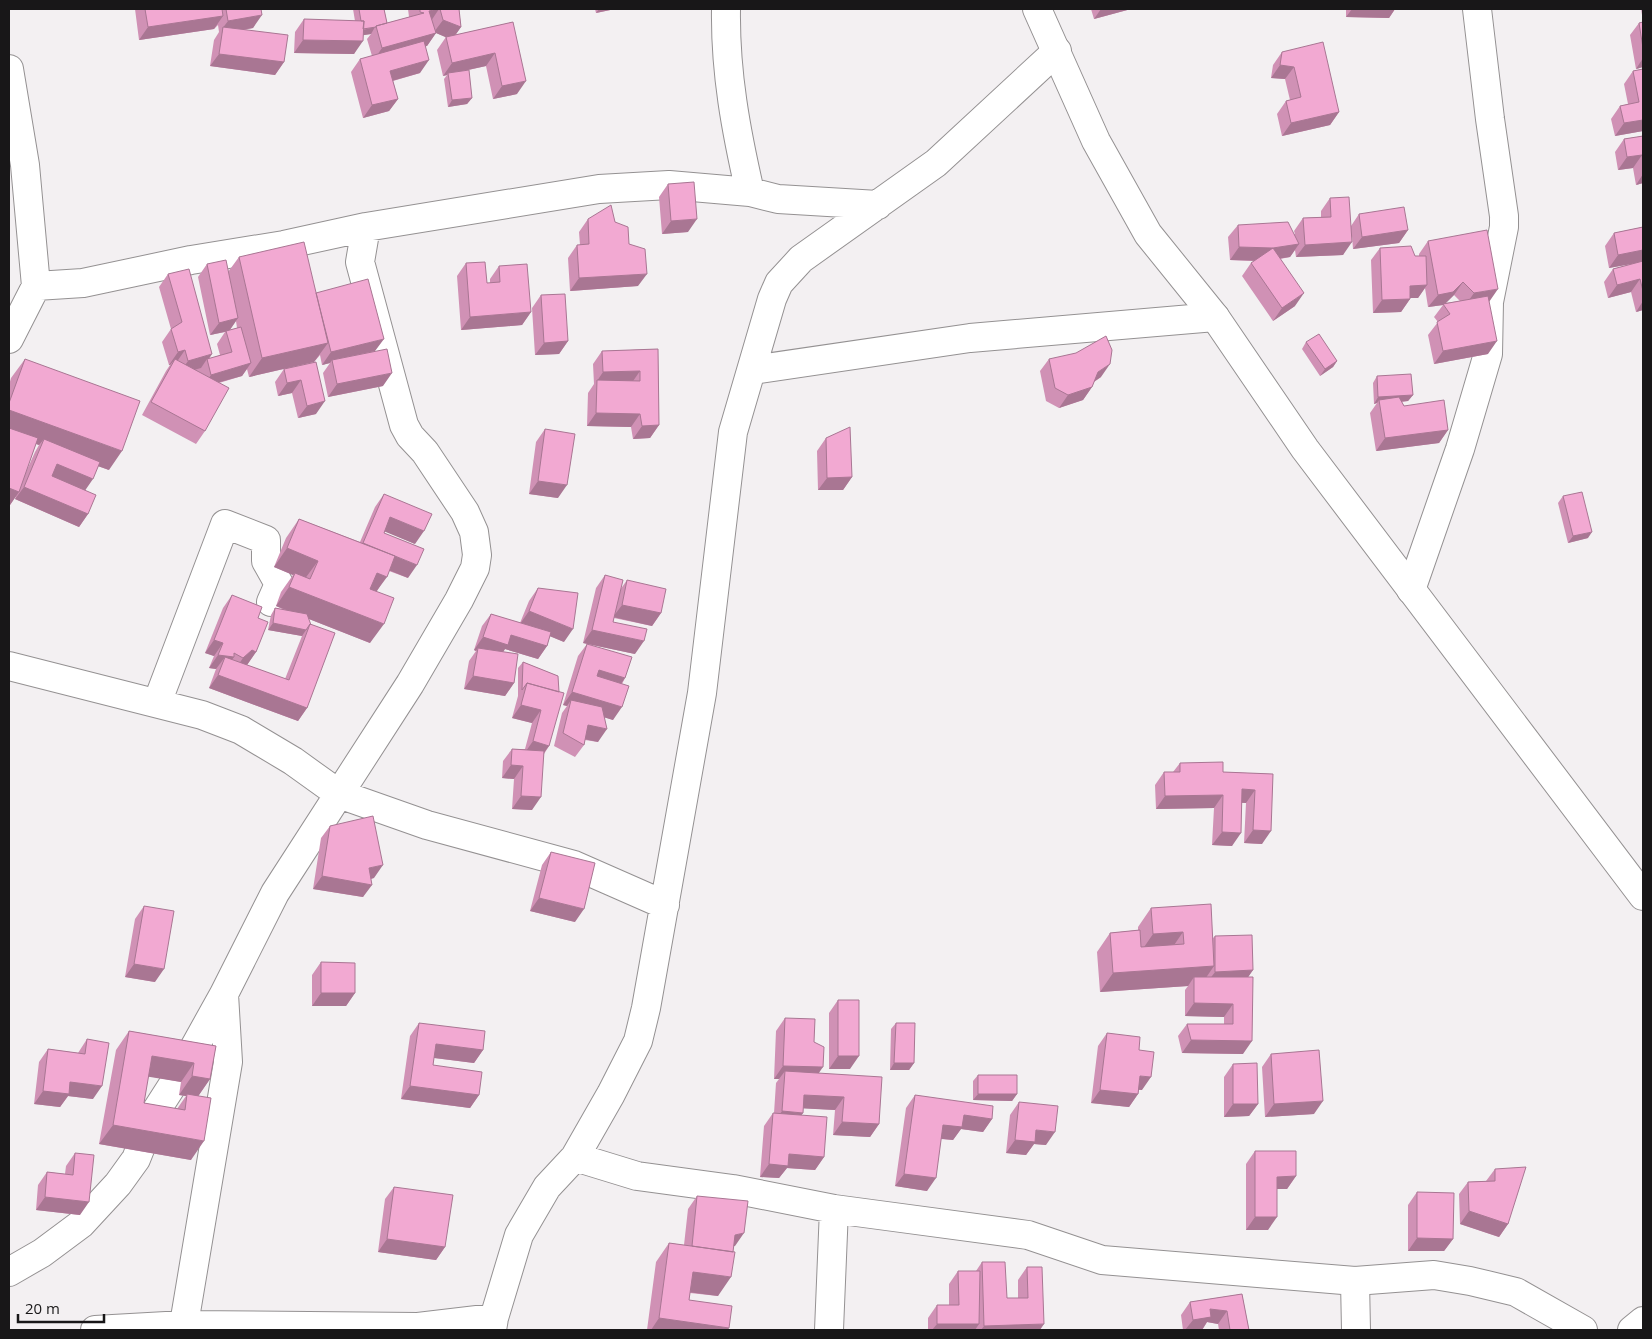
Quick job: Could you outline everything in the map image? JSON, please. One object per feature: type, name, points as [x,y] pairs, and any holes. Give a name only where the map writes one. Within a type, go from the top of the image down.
[{"type":"street","points":[[726,9],[726,47],[730,96],[750,192]]},
{"type":"street","points":[[1037,9],[1096,141],[1148,234],[1215,317],[1304,449],[1643,896]]},
{"type":"street","points":[[1411,590],[1460,449],[1488,354],[1488,302],[1504,227],[1477,9]]},
{"type":"street","points":[[95,1330],[183,1327],[418,1327],[493,1324],[519,1235],[547,1187],[575,1157],[638,1041],[646,1008],[702,694],[733,432],[772,298],[779,283],[801,259],[936,163],[1057,51]]},
{"type":"street","points":[[9,69],[25,165],[36,286],[9,339]]},
{"type":"street","points":[[36,286],[83,283],[191,260],[284,245],[366,227],[599,190],[669,185],[750,192],[778,199],[878,205]]},
{"type":"street","points":[[9,1272],[42,1253],[81,1224],[118,1184],[136,1159],[154,1114],[179,1075],[224,994],[275,893],[410,684],[459,600],[474,568],[477,554],[474,532],[465,512],[426,452],[410,436],[404,425],[360,262],[366,227]]},
{"type":"street","points":[[752,370],[970,338],[1215,317]]},
{"type":"street","points":[[157,703],[225,524],[266,540],[266,561],[279,584],[271,602]]},
{"type":"street","points":[[9,666],[202,714],[241,730],[293,761],[339,794],[427,826],[574,865],[665,904]]},
{"type":"street","points":[[183,1327],[228,1062],[224,994]]},
{"type":"street","points":[[575,1157],[637,1176],[733,1189],[834,1209],[1028,1235],[1102,1260],[1355,1281],[1434,1275],[1470,1280],[1516,1292],[1583,1330]]},
{"type":"street","points":[[829,1330],[834,1209]]},
{"type":"street","points":[[1355,1281],[1356,1330]]},
{"type":"street","points":[[1632,1330],[1643,1321]]},
{"type":"building","points":[[145,9],[222,9],[223,16],[148,27]]},
{"type":"building","points":[[226,9],[261,9],[262,15],[228,21]]},
{"type":"building","points":[[359,9],[384,9],[387,23],[363,29],[364,21],[361,21]]},
{"type":"building","points":[[420,9],[438,9],[429,11],[436,33],[382,48],[376,26],[424,13],[420,12]]},
{"type":"building","points":[[440,9],[459,9],[461,27],[443,20]]},
{"type":"building","points":[[304,19],[364,21],[363,41],[303,40]]},
{"type":"building","points":[[513,22],[526,81],[502,86],[495,53],[452,63],[446,37]]},
{"type":"building","points":[[1643,22],[1643,48],[1639,23]]},
{"type":"building","points":[[223,27],[288,35],[284,62],[219,54]]},
{"type":"building","points":[[424,41],[429,60],[390,71],[398,99],[372,105],[360,59]]},
{"type":"building","points":[[1323,42],[1339,112],[1291,123],[1286,101],[1301,97],[1294,67],[1280,65],[1282,52]]},
{"type":"building","points":[[1643,69],[1643,120],[1624,123],[1620,106],[1639,102],[1633,71]]},
{"type":"building","points":[[469,70],[472,98],[452,100],[448,73]]},
{"type":"building","points":[[1643,136],[1643,161],[1642,155],[1627,157],[1624,139]]},
{"type":"building","points":[[694,182],[697,219],[671,221],[668,184]]},
{"type":"building","points":[[1349,197],[1352,242],[1305,245],[1303,218],[1331,217],[1330,198]]},
{"type":"building","points":[[611,205],[615,222],[628,227],[629,244],[645,249],[647,274],[579,278],[577,245],[589,244],[588,219]]},
{"type":"building","points":[[1404,207],[1408,230],[1362,237],[1359,214]]},
{"type":"building","points":[[1288,222],[1299,244],[1273,248],[1239,247],[1238,225]]},
{"type":"building","points":[[1643,227],[1643,250],[1618,255],[1614,233]]},
{"type":"building","points":[[1487,230],[1498,289],[1474,293],[1463,282],[1453,292],[1438,295],[1428,241]]},
{"type":"building","points":[[304,242],[328,343],[262,358],[239,257]]},
{"type":"building","points":[[1411,246],[1415,256],[1426,256],[1427,285],[1410,286],[1410,299],[1382,300],[1380,248]]},
{"type":"building","points":[[1273,248],[1304,293],[1282,308],[1251,263]]},
{"type":"building","points":[[226,260],[238,318],[219,323],[207,264]]},
{"type":"building","points":[[1643,261],[1643,291],[1640,279],[1617,285],[1613,269]]},
{"type":"building","points":[[485,262],[487,283],[500,282],[499,266],[527,264],[531,312],[470,317],[466,263]]},
{"type":"building","points":[[189,269],[212,354],[188,361],[185,350],[178,352],[171,329],[182,322],[168,274]]},
{"type":"building","points":[[368,279],[384,339],[331,352],[316,293]]},
{"type":"building","points":[[565,294],[568,341],[544,343],[541,295]]},
{"type":"building","points":[[1488,296],[1497,341],[1443,351],[1437,322],[1450,314],[1443,304]]},
{"type":"building","points":[[241,327],[251,363],[211,375],[207,359],[232,352],[226,331]]},
{"type":"building","points":[[1319,334],[1337,361],[1325,369],[1306,342]]},
{"type":"building","points":[[1106,336],[1112,350],[1110,364],[1098,372],[1092,387],[1068,395],[1055,388],[1049,359],[1076,353]]},
{"type":"building","points":[[387,349],[392,373],[337,384],[332,360]]},
{"type":"building","points":[[658,349],[659,425],[642,426],[640,414],[596,413],[597,380],[640,381],[640,371],[603,372],[602,351]]},
{"type":"building","points":[[25,359],[140,401],[122,451],[9,410],[9,403]]},
{"type":"building","points":[[175,359],[229,388],[205,431],[151,402]]},
{"type":"building","points":[[316,362],[325,401],[307,406],[301,380],[287,383],[284,369]]},
{"type":"building","points":[[1411,374],[1413,395],[1378,397],[1377,376]]},
{"type":"building","points":[[1399,397],[1404,406],[1444,400],[1448,430],[1385,438],[1379,400]]},
{"type":"building","points":[[850,427],[852,477],[827,478],[826,438]]},
{"type":"building","points":[[9,428],[38,438],[19,492],[9,488]]},
{"type":"building","points":[[545,429],[575,434],[567,485],[538,481]]},
{"type":"building","points":[[44,439],[100,462],[93,479],[57,464],[52,476],[96,495],[88,514],[24,487]]},
{"type":"building","points":[[1582,492],[1592,532],[1573,536],[1563,496]]},
{"type":"building","points":[[384,494],[432,514],[424,531],[390,517],[384,533],[424,549],[417,565],[363,543]]},
{"type":"building","points":[[299,519],[395,556],[387,577],[377,573],[370,589],[394,598],[384,624],[289,587],[295,573],[310,579],[318,561],[287,548]]},
{"type":"building","points":[[605,575],[623,580],[613,622],[647,629],[644,641],[592,630]]},
{"type":"building","points":[[627,580],[666,589],[661,613],[622,605]]},
{"type":"building","points":[[538,588],[578,593],[573,629],[529,611]]},
{"type":"building","points":[[232,595],[262,607],[258,618],[268,622],[256,652],[252,650],[243,658],[234,653],[234,657],[218,655],[223,643],[214,640]]},
{"type":"building","points":[[275,608],[307,614],[311,625],[306,630],[273,623]]},
{"type":"building","points":[[491,614],[551,632],[547,646],[511,635],[508,645],[483,637]]},
{"type":"building","points":[[310,624],[335,633],[307,708],[218,675],[225,657],[289,680]]},
{"type":"building","points":[[587,644],[632,657],[625,678],[599,670],[597,676],[629,686],[622,707],[572,692]]},
{"type":"building","points":[[478,648],[518,654],[514,683],[473,676]]},
{"type":"building","points":[[523,662],[558,676],[559,692],[527,683],[522,690]]},
{"type":"building","points":[[527,683],[564,693],[549,746],[533,741],[541,710],[521,705]]},
{"type":"building","points":[[571,700],[602,707],[607,729],[588,725],[584,745],[563,733]]},
{"type":"building","points":[[512,749],[544,751],[541,797],[521,796],[523,766],[511,765]]},
{"type":"building","points":[[1223,762],[1223,772],[1273,774],[1271,831],[1253,830],[1255,790],[1242,789],[1241,833],[1222,832],[1223,795],[1165,796],[1164,772],[1180,772],[1180,763]]},
{"type":"building","points":[[373,816],[383,865],[369,868],[372,885],[322,876],[330,826]]},
{"type":"building","points":[[551,852],[595,863],[584,909],[539,898]]},
{"type":"building","points":[[1211,904],[1214,966],[1113,973],[1110,933],[1140,930],[1141,947],[1184,944],[1183,932],[1153,934],[1151,908]]},
{"type":"building","points":[[144,906],[174,911],[164,969],[134,964]]},
{"type":"building","points":[[1252,935],[1253,970],[1215,972],[1215,936]]},
{"type":"building","points":[[321,962],[355,963],[355,993],[321,993]]},
{"type":"building","points":[[1194,977],[1253,977],[1252,1041],[1191,1040],[1187,1024],[1233,1024],[1233,1004],[1194,1003]]},
{"type":"building","points":[[838,1000],[859,1000],[859,1056],[838,1056]]},
{"type":"building","points":[[785,1018],[815,1019],[814,1042],[824,1047],[823,1067],[783,1066]]},
{"type":"building","points":[[419,1023],[485,1031],[483,1050],[436,1044],[433,1065],[482,1072],[479,1095],[410,1086]]},
{"type":"building","points":[[896,1023],[915,1023],[914,1063],[894,1063]]},
{"type":"building","points":[[129,1031],[216,1046],[210,1079],[192,1076],[194,1063],[152,1056],[144,1103],[185,1110],[187,1094],[211,1098],[204,1141],[113,1125]]},
{"type":"building","points":[[1107,1033],[1140,1037],[1139,1050],[1154,1052],[1151,1077],[1140,1076],[1138,1094],[1100,1090]]},
{"type":"building","points":[[87,1039],[109,1043],[102,1086],[70,1082],[69,1094],[43,1091],[48,1049],[85,1054]]},
{"type":"building","points":[[1319,1050],[1323,1101],[1274,1104],[1271,1054]]},
{"type":"building","points":[[1257,1063],[1258,1104],[1233,1104],[1233,1064]]},
{"type":"building","points":[[785,1071],[882,1077],[879,1124],[842,1122],[844,1097],[804,1095],[803,1113],[782,1111]]},
{"type":"building","points":[[978,1075],[1017,1075],[1017,1094],[978,1094]]},
{"type":"building","points":[[915,1095],[993,1106],[992,1119],[964,1115],[962,1127],[943,1125],[936,1178],[904,1174]]},
{"type":"building","points":[[1019,1102],[1058,1106],[1055,1132],[1036,1130],[1035,1142],[1015,1140]]},
{"type":"building","points":[[773,1113],[827,1117],[824,1157],[789,1154],[788,1166],[769,1164]]},
{"type":"building","points":[[1255,1151],[1296,1151],[1296,1176],[1277,1177],[1277,1217],[1255,1217]]},
{"type":"building","points":[[75,1153],[94,1155],[89,1202],[45,1197],[47,1172],[73,1175]]},
{"type":"building","points":[[1526,1167],[1508,1224],[1469,1211],[1468,1182],[1495,1181],[1495,1169]]},
{"type":"building","points":[[394,1187],[453,1195],[445,1247],[387,1239]]},
{"type":"building","points":[[1417,1192],[1454,1193],[1453,1239],[1417,1238]]},
{"type":"building","points":[[697,1196],[748,1201],[744,1233],[735,1235],[733,1252],[692,1246]]},
{"type":"building","points":[[669,1243],[735,1252],[731,1277],[693,1272],[689,1300],[732,1306],[729,1328],[659,1318]]},
{"type":"building","points":[[982,1262],[1005,1262],[1007,1298],[1028,1298],[1027,1267],[1042,1267],[1044,1324],[984,1326]]},
{"type":"building","points":[[958,1271],[980,1271],[979,1324],[937,1324],[937,1305],[959,1305]]},
{"type":"building","points":[[1242,1294],[1249,1330],[1230,1330],[1227,1311],[1210,1309],[1211,1317],[1193,1320],[1190,1302]]}]
